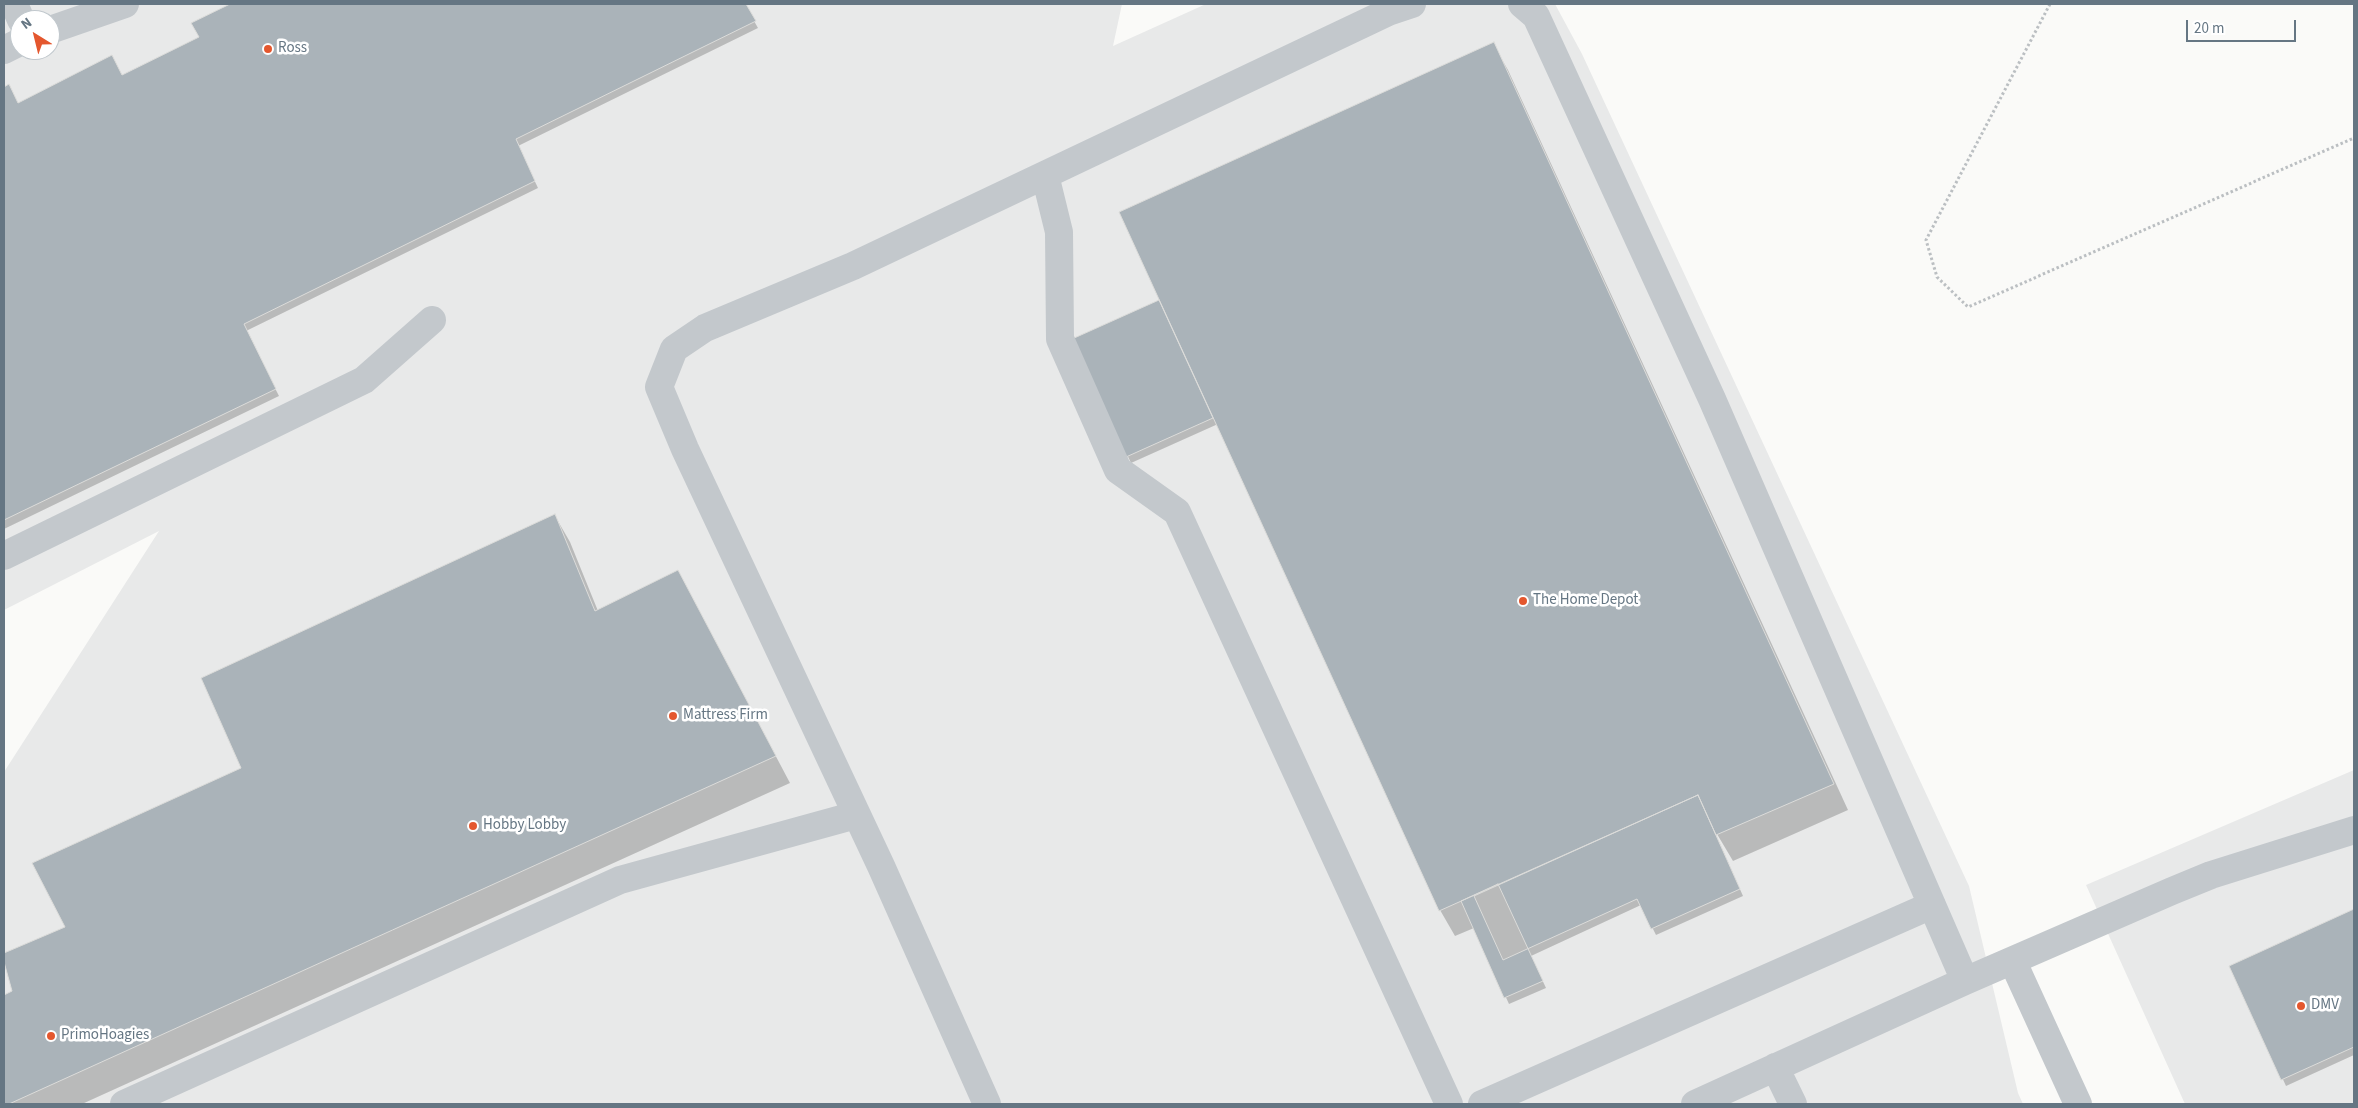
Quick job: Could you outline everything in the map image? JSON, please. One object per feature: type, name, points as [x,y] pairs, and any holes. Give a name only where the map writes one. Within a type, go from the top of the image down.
[{"type":"lane","points":[[60,27],[125,4]]},
{"type":"lane","points":[[988,1103],[881,866],[670,418],[659,387],[674,349],[706,328],[853,266],[1388,12],[1412,4]]},
{"type":"lane","points":[[1522,4],[1536,16],[1712,399],[1965,981]]},
{"type":"lane","points":[[1045,175],[1059,232],[1060,339],[1118,470],[1177,512],[1449,1104]]},
{"type":"lane","points":[[4,556],[364,380],[432,320]]},
{"type":"lane","points":[[124,1104],[620,880],[856,815]]},
{"type":"lane","points":[[1695,1104],[1965,981],[2013,962],[2210,875],[2354,830]]},
{"type":"lane","points":[[1482,1104],[1932,905]]},
{"type":"lane","points":[[2013,962],[2078,1104]]},
{"type":"lane","points":[[1775,1067],[1793,1104]]},
{"type":"path","points":[[2050,4],[1926,240],[1937,277],[1968,307],[2354,138]]},
{"type":"shaded area","points":[[4,4],[1122,4],[1113,46],[1206,4],[1555,4],[1582,54],[1969,886],[2018,1093],[2023,1104],[4,1104],[4,772],[159,531],[4,610]]},
{"type":"shaded area","points":[[2354,770],[2354,1104],[2185,1104],[2086,885]]},
{"type":"building","points":[[230,4],[746,4],[756,21],[516,139],[535,181],[244,324],[276,389],[4,520],[4,87],[9,84],[18,103],[112,55],[122,75],[199,37],[191,23]]},
{"type":"building","name":"The Home Depot","points":[[1494,42],[1834,784],[1716,835],[1698,795],[1439,911],[1119,212]]},
{"type":"building","points":[[1159,300],[1213,418],[1126,457],[1072,339]]},
{"type":"building","points":[[555,514],[595,611],[678,570],[776,756],[9,1104],[4,1104],[4,995],[12,991],[4,962],[4,953],[65,927],[32,863],[241,768],[201,678]]},
{"type":"building","points":[[1698,795],[1740,889],[1651,929],[1637,899],[1503,960],[1474,896]]},
{"type":"building","points":[[1498,884],[1543,981],[1504,998],[1461,901]]},
{"type":"building","name":"DMV","points":[[2354,909],[2354,1047],[2281,1080],[2229,966]]},
{"type":"place","name":"Ross","points":[[268,49]]},
{"type":"place","name":"The Home Depot","points":[[1523,601]]},
{"type":"place","name":"Mattress Firm","points":[[673,716]]},
{"type":"place","name":"Hobby Lobby","points":[[473,826]]},
{"type":"place","name":"DMV","points":[[2301,1006]]},
{"type":"place","name":"PrimoHoagies","points":[[51,1036]]}]
